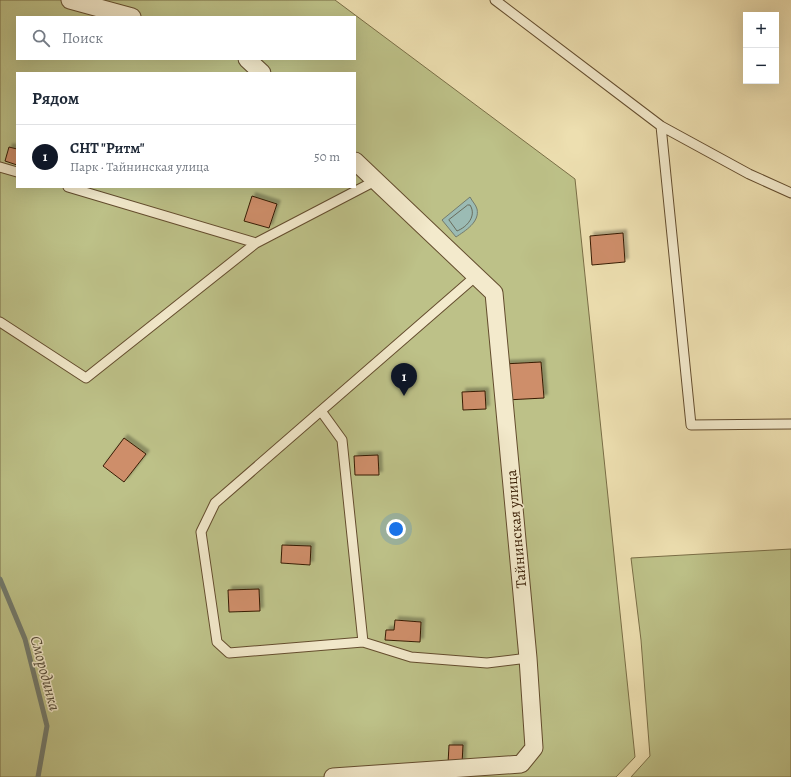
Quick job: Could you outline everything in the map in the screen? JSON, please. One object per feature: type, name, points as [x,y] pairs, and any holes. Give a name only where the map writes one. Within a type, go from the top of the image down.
[{"type":"street","points":[[70,0],[128,16]]},
{"type":"street","points":[[247,60],[261,72]]},
{"type":"street","name":"Тайнинская улица","points":[[333,777],[521,764],[534,748],[528,658],[494,293],[356,162]]},
{"type":"lane","points":[[496,0],[661,126],[749,174],[791,193]]},
{"type":"lane","points":[[661,126],[691,425],[791,424]]},
{"type":"lane","points":[[0,167],[16,172]]},
{"type":"lane","points":[[0,322],[86,378],[256,243],[375,181]]},
{"type":"lane","points":[[71,188],[256,243]]},
{"type":"lane","points":[[476,276],[215,503],[201,532],[216,642],[228,653],[363,642],[411,657],[487,663],[528,658]]},
{"type":"lane","points":[[321,411],[342,440],[363,642]]},
{"type":"green space","points":[[0,0],[335,0],[575,179],[635,757],[616,777],[0,777]]},
{"type":"green space","points":[[791,549],[791,777],[631,777],[650,756],[641,640],[631,558]]},
{"type":"water","points":[[470,197],[477,209],[476,218],[471,226],[456,237],[442,220]]},
{"type":"building","points":[[9,147],[16,149],[16,165],[5,161]]},
{"type":"building","points":[[252,196],[277,204],[269,228],[244,221]]},
{"type":"building","points":[[623,233],[625,262],[592,265],[590,236]]},
{"type":"building","points":[[541,362],[544,398],[506,400],[503,364]]},
{"type":"building","points":[[485,391],[486,409],[463,410],[462,392]]},
{"type":"building","points":[[124,438],[146,454],[124,482],[103,466]]},
{"type":"building","points":[[378,455],[379,475],[355,475],[354,456]]},
{"type":"building","points":[[282,545],[311,546],[310,565],[281,563]]},
{"type":"building","points":[[259,589],[260,611],[229,612],[228,590]]},
{"type":"building","points":[[395,620],[421,622],[420,642],[385,640],[386,630],[394,630]]},
{"type":"building","points":[[449,745],[463,745],[462,764],[448,764]]},
{"type":"waterway","name":"Смородинка","points":[[0,579],[25,639],[47,726],[38,777]]},
{"type":"place","name":"СНТ \"Ритм\"","points":[[404,396]]}]
